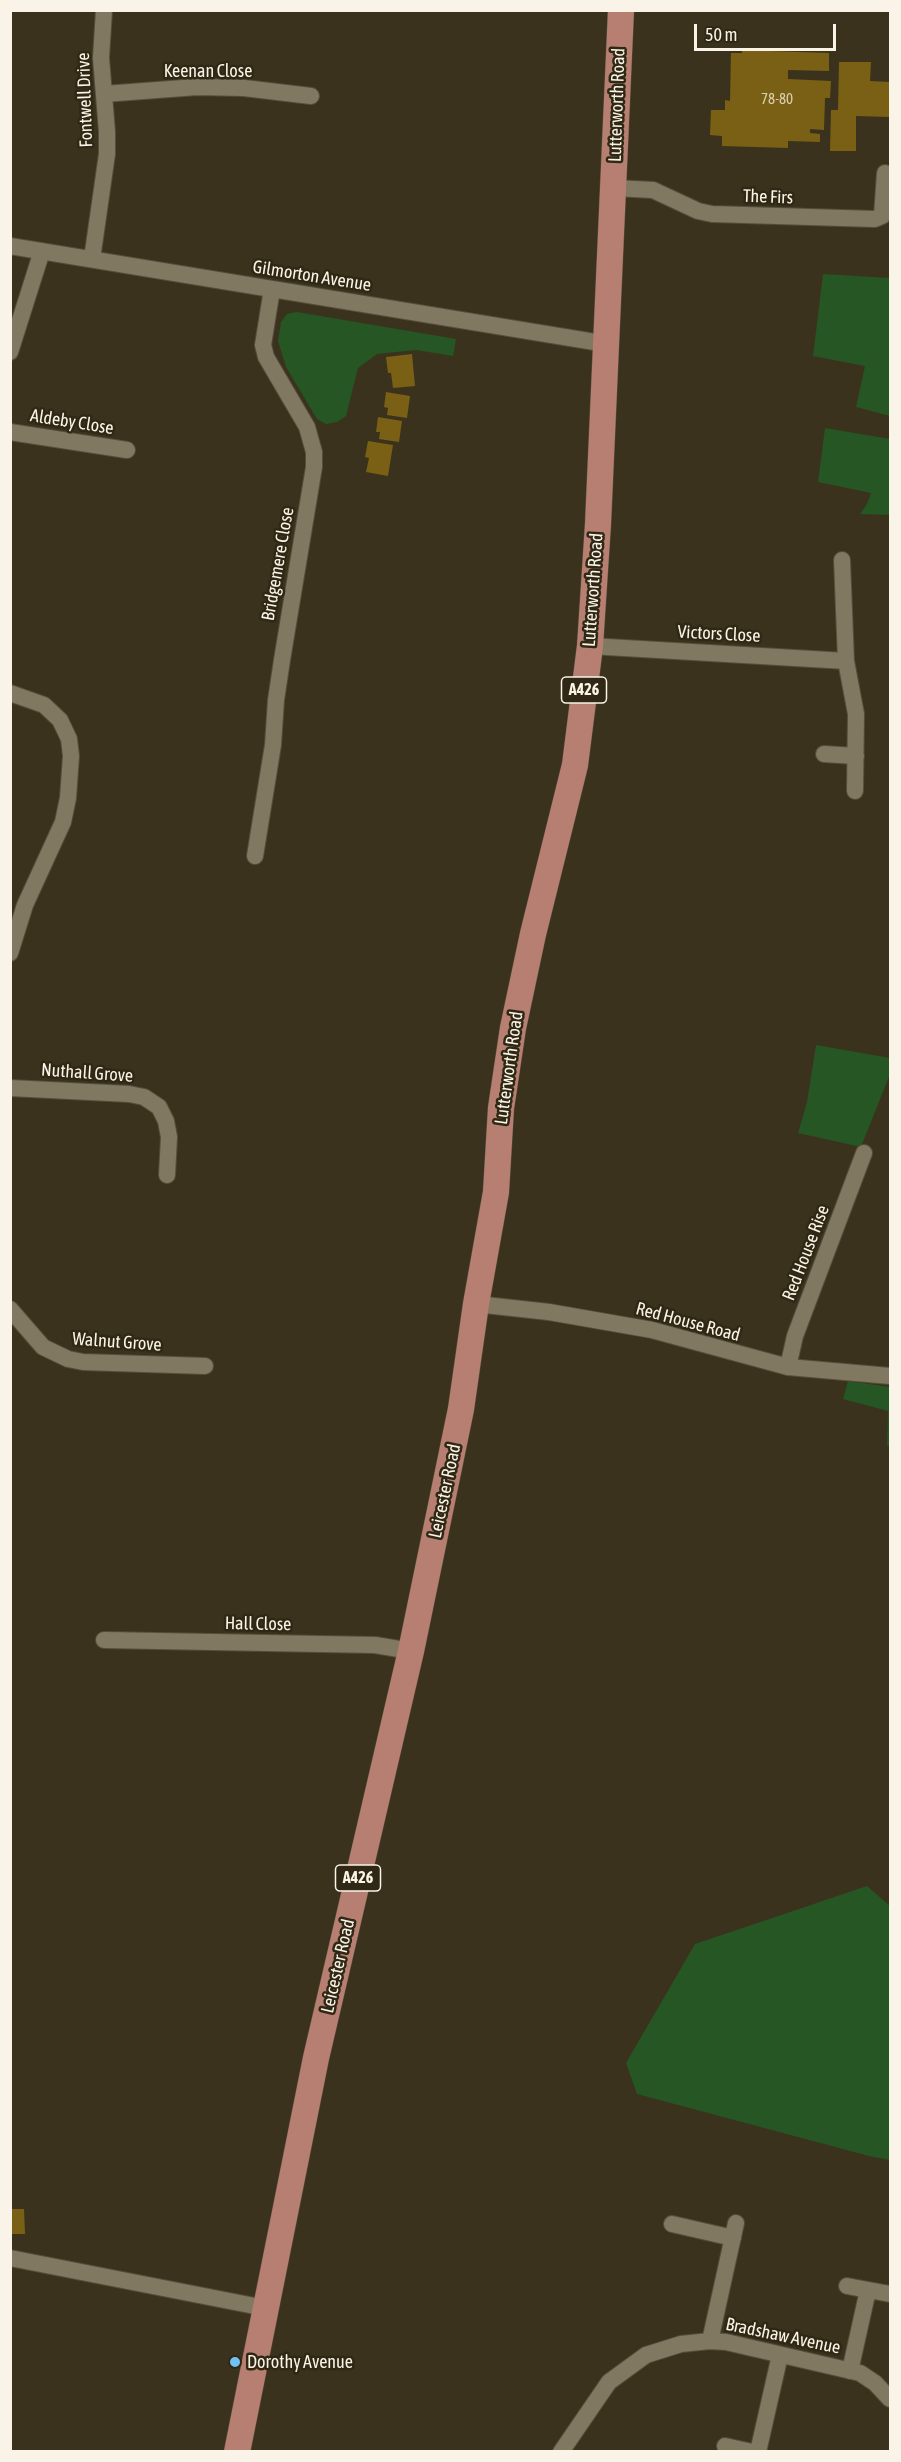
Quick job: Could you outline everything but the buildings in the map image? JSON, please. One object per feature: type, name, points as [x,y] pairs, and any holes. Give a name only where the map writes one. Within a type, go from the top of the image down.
[{"type":"main road","name":"Lutterworth Road","points":[[476,1304],[496,1192],[501,1108],[513,1028],[575,765],[590,646],[607,344],[621,10]]},
{"type":"main road","name":"Leicester Road","points":[[237,2451],[316,2058],[411,1651],[461,1410],[476,1304]]},
{"type":"street","name":"Fontwell Drive","points":[[92,259],[106,154],[101,58],[104,10]]},
{"type":"street","name":"Keenan Close","points":[[104,94],[197,87],[244,88],[311,96]]},
{"type":"street","name":"The Firs","points":[[614,188],[653,190],[699,211],[712,214],[875,219],[882,216],[885,173]]},
{"type":"street","name":"Gilmorton Avenue","points":[[10,246],[607,344]]},
{"type":"street","points":[[10,352],[42,251]]},
{"type":"street","name":"Bridgemere Close","points":[[255,856],[273,745],[282,660],[314,467],[314,452],[307,427],[266,357],[263,345],[272,289]]},
{"type":"street","name":"Aldeby Close","points":[[10,432],[127,450]]},
{"type":"street","points":[[842,561],[846,661],[856,714],[855,791]]},
{"type":"street","name":"Victors Close","points":[[590,646],[846,661]]},
{"type":"street","points":[[10,693],[44,705],[60,720],[69,739],[71,756],[68,798],[63,822],[25,905],[10,953]]},
{"type":"street","points":[[824,754],[856,756]]},
{"type":"street","name":"Nuthall Grove","points":[[10,1088],[129,1094],[144,1098],[159,1107],[166,1121],[169,1137],[167,1175]]},
{"type":"street","name":"Red House Rise","points":[[788,1367],[795,1336],[864,1153]]},
{"type":"street","name":"Red House Road","points":[[476,1304],[549,1312],[652,1330],[788,1367],[891,1376]]},
{"type":"street","name":"Walnut Grove","points":[[10,1309],[44,1347],[68,1359],[83,1362],[205,1366]]},
{"type":"street","name":"Hall Close","points":[[104,1640],[375,1645],[411,1651]]},
{"type":"street","points":[[672,2224],[735,2230],[710,2341]]},
{"type":"street","points":[[10,2258],[266,2308]]},
{"type":"street","points":[[847,2286],[891,2294]]},
{"type":"street","points":[[850,2371],[868,2290]]},
{"type":"street","name":"Bradshaw Avenue","points":[[561,2451],[609,2382],[646,2355],[681,2344],[726,2342],[860,2373],[875,2383],[891,2399]]},
{"type":"street","points":[[758,2451],[780,2355]]},
{"type":"street","points":[[725,2446],[752,2451]]},
{"type":"green space","points":[[823,274],[890,278],[890,416],[856,407],[865,366],[813,356]]},
{"type":"green space","points":[[297,312],[456,339],[453,356],[416,350],[377,354],[358,368],[346,416],[337,422],[326,424],[317,419],[286,367],[278,341],[281,322],[287,314]]},
{"type":"green space","points":[[825,428],[890,439],[890,515],[860,514],[871,493],[818,482]]},
{"type":"green space","points":[[816,1045],[890,1058],[890,1074],[861,1147],[798,1133],[807,1102]]},
{"type":"green space","points":[[848,1381],[890,1387],[890,1446],[887,1446],[888,1411],[843,1399]]},
{"type":"green space","points":[[867,1886],[890,1906],[890,2160],[637,2094],[626,2063],[695,1944]]},
{"type":"place","name":"Dorothy Avenue","points":[[235,2362]]}]
